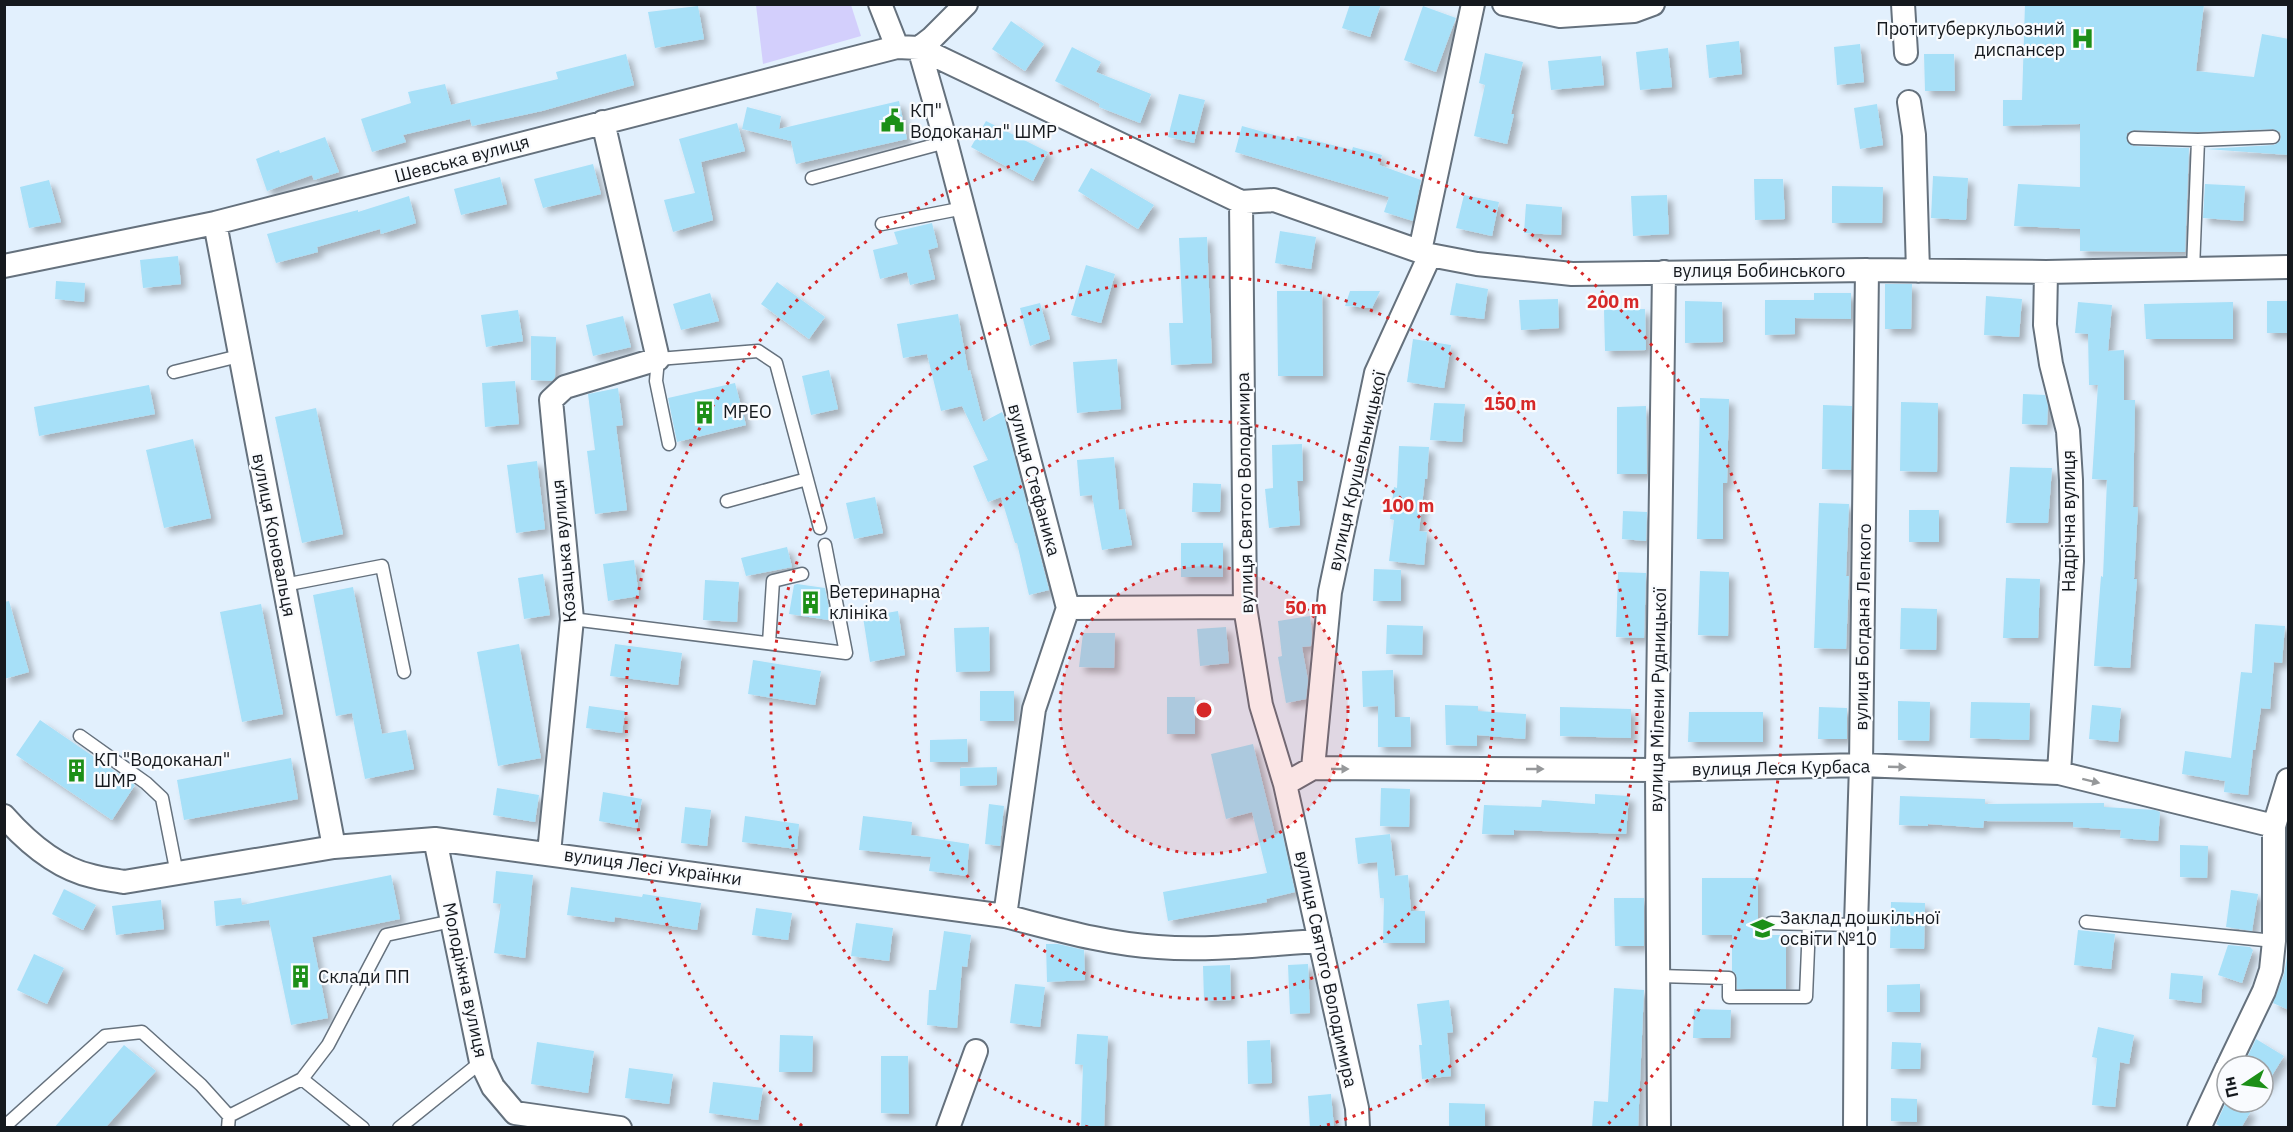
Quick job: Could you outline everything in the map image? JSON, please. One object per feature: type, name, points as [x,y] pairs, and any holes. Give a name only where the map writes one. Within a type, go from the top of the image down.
[{"type":"street","points":[[880,4],[908,48],[1241,202]]},
{"type":"street","points":[[908,48],[932,38],[966,4]]},
{"type":"street","name":"вулиця Крушельницької","points":[[1313,768],[1330,592],[1376,373],[1425,253],[1473,4]]},
{"type":"street","points":[[1504,4],[1560,16],[1634,11],[1653,4]]},
{"type":"street","points":[[1903,4],[1906,53]]},
{"type":"street","name":"Шевська вулиця","points":[[4,267],[215,223],[603,122],[908,48]]},
{"type":"street","name":"вулиця Стефаника","points":[[908,48],[946,142],[1068,608]]},
{"type":"street","points":[[1909,102],[1914,135],[1918,271]]},
{"type":"street","points":[[603,122],[658,359]]},
{"type":"street","name":"вулиця Бобинського","points":[[1241,202],[1274,200],[1425,253],[1477,264],[1572,274],[1867,270],[2046,272],[2289,267]]},
{"type":"street","name":"вулиця Святого Володимира","points":[[1241,202],[1245,607],[1261,705],[1285,784],[1357,1108],[1358,1128]]},
{"type":"street","name":"вулиця Коновальця","points":[[215,223],[334,847]]},
{"type":"street","name":"вулиця Богдана Лепкого","points":[[1855,1128],[1856,925],[1861,765],[1867,270]]},
{"type":"street","name":"вулиця Мілени Рудницької","points":[[1659,1128],[1657,770],[1664,272]]},
{"type":"street","name":"Надрічна вулиця","points":[[2046,272],[2045,325],[2051,364],[2068,430],[2071,480],[2072,561],[2060,772]]},
{"type":"street","name":"Козацька вулиця","points":[[549,853],[572,619],[551,400],[565,387],[658,359]]},
{"type":"street","points":[[1005,916],[1034,709],[1068,608],[1245,607]]},
{"type":"street","name":"вулиця Леся Курбаса","points":[[1313,768],[1657,770],[1861,765],[2060,772],[2274,826]]},
{"type":"street","points":[[1285,784],[1313,768]]},
{"type":"street","points":[[2234,1054],[2264,991],[2271,969],[2274,941],[2274,826],[2289,780]]},
{"type":"street","name":"вулиця Лесі Українки","points":[[4,816],[23,837],[61,864],[90,876],[124,882],[334,847],[435,839],[1005,916],[1097,940],[1159,947],[1247,946],[1320,941]]},
{"type":"street","name":"Молодіжна вулиця","points":[[435,839],[481,1062],[493,1087],[517,1120],[620,1128]]},
{"type":"street","points":[[948,1128],[976,1051]]},
{"type":"street","points":[[2199,1128],[2215,1094]]},
{"type":"lane","points":[[2134,138],[2198,140],[2272,137]]},
{"type":"lane","points":[[2193,270],[2198,140]]},
{"type":"lane","points":[[812,178],[946,142]]},
{"type":"lane","points":[[882,224],[964,208]]},
{"type":"lane","name":"Козацька вулиця","points":[[658,359],[758,351],[776,363],[820,528]]},
{"type":"lane","points":[[174,372],[239,356]]},
{"type":"lane","points":[[658,359],[656,381],[669,444]]},
{"type":"lane","points":[[727,501],[807,478]]},
{"type":"lane","points":[[572,619],[846,653],[825,545]]},
{"type":"lane","points":[[284,585],[382,566],[404,672]]},
{"type":"lane","points":[[769,643],[773,581],[802,574]]},
{"type":"lane","points":[[80,736],[146,783],[162,798],[177,874]]},
{"type":"lane","points":[[4,1126],[105,1036],[142,1032],[201,1085],[228,1122],[302,1079],[328,1045],[386,935],[452,921]]},
{"type":"lane","points":[[2086,922],[2274,941]]},
{"type":"lane","points":[[1771,923],[1856,925]]},
{"type":"lane","points":[[1659,976],[1729,978],[1729,997],[1806,997],[1809,924]]},
{"type":"lane","points":[[399,1128],[481,1062]]},
{"type":"lane","points":[[302,1079],[363,1128]]},
{"type":"shaded area","points":[[756,5],[851,5],[861,36],[763,64]]},
{"type":"building","points":[[1350,4],[1381,4],[1370,37],[1342,28]]},
{"type":"building","points":[[2025,4],[2204,4],[2196,71],[2254,77],[2262,34],[2289,39],[2289,155],[2206,149],[2274,145],[2280,141],[2281,136],[2280,132],[2273,129],[2198,132],[2134,130],[2127,133],[2127,141],[2133,146],[2189,148],[2185,252],[2080,251],[2080,229],[2014,226],[2018,184],[2080,187],[2080,124],[2003,126],[2003,100],[2022,100]]},
{"type":"building","points":[[698,6],[704,39],[655,48],[648,12]]},
{"type":"building","points":[[1423,6],[1456,18],[1436,72],[1404,60]]},
{"type":"building","points":[[1011,21],[1044,44],[1025,71],[992,49]]},
{"type":"building","points":[[1739,41],[1742,74],[1709,78],[1706,45]]},
{"type":"building","points":[[1860,44],[1864,82],[1837,85],[1834,47]]},
{"type":"building","points":[[1072,47],[1101,62],[1096,72],[1151,94],[1140,123],[1099,107],[1100,104],[1055,81]]},
{"type":"building","points":[[1668,48],[1672,87],[1640,90],[1636,52]]},
{"type":"building","points":[[1485,53],[1523,62],[1511,114],[1514,114],[1507,144],[1474,136],[1485,85],[1479,83]]},
{"type":"building","points":[[626,54],[634,85],[542,111],[472,126],[470,119],[403,135],[406,142],[372,152],[361,119],[411,103],[408,92],[445,84],[451,105],[558,79],[556,72]]},
{"type":"building","points":[[1924,54],[1954,54],[1955,91],[1925,91]]},
{"type":"building","points":[[1601,56],[1604,85],[1551,90],[1548,61]]},
{"type":"building","points":[[1179,94],[1205,100],[1194,143],[1168,137]]},
{"type":"building","points":[[899,101],[907,139],[796,164],[791,141],[742,129],[747,107],[781,116],[779,129]]},
{"type":"building","points":[[1877,104],[1883,145],[1860,149],[1854,108]]},
{"type":"building","points":[[986,121],[1048,152],[1033,181],[971,147]]},
{"type":"building","points":[[737,123],[745,151],[701,162],[713,220],[673,232],[664,200],[695,193],[679,139]]},
{"type":"building","points":[[1242,126],[1296,141],[1297,136],[1382,155],[1379,165],[1421,180],[1413,221],[1384,212],[1389,197],[1235,152]]},
{"type":"building","points":[[325,137],[339,172],[314,180],[312,175],[267,191],[256,159]]},
{"type":"building","points":[[593,164],[601,194],[543,208],[534,179]]},
{"type":"building","points":[[1091,168],[1154,205],[1138,229],[1078,191]]},
{"type":"building","points":[[1933,176],[1968,178],[1966,220],[1931,218]]},
{"type":"building","points":[[500,177],[507,204],[461,215],[454,189]]},
{"type":"building","points":[[1754,179],[1783,179],[1785,219],[1755,220]]},
{"type":"building","points":[[49,180],[61,222],[29,228],[20,187]]},
{"type":"building","points":[[2205,184],[2245,186],[2243,221],[2203,218]]},
{"type":"building","points":[[1832,186],[1883,187],[1882,223],[1832,223]]},
{"type":"building","points":[[1464,195],[1499,202],[1492,236],[1456,228]]},
{"type":"building","points":[[1667,195],[1669,234],[1633,236],[1631,196]]},
{"type":"building","points":[[409,196],[416,223],[381,234],[380,229],[317,247],[318,252],[276,263],[267,234],[358,210],[358,212]]},
{"type":"building","points":[[1526,204],[1562,207],[1561,235],[1524,233]]},
{"type":"building","points":[[932,223],[938,247],[928,250],[935,279],[910,285],[907,272],[880,279],[873,250],[898,244],[894,232]]},
{"type":"building","points":[[1280,231],[1316,237],[1311,269],[1275,263]]},
{"type":"building","points":[[1207,237],[1212,363],[1171,365],[1169,323],[1183,323],[1179,238]]},
{"type":"building","points":[[178,256],[181,284],[143,288],[140,260]]},
{"type":"building","points":[[1086,265],[1115,274],[1101,323],[1071,315]]},
{"type":"building","points":[[56,281],[85,283],[84,302],[55,299]]},
{"type":"building","points":[[777,282],[825,317],[809,339],[761,304]]},
{"type":"building","points":[[1456,283],[1488,289],[1484,319],[1450,315]]},
{"type":"building","points":[[1885,284],[1912,284],[1911,329],[1885,329]]},
{"type":"building","points":[[1277,291],[1322,291],[1323,376],[1278,376]]},
{"type":"building","points":[[1350,291],[1380,291],[1372,308],[1345,306]]},
{"type":"building","points":[[710,293],[719,321],[681,330],[673,304]]},
{"type":"building","points":[[1814,293],[1851,293],[1851,319],[1795,318],[1795,334],[1765,335],[1765,300],[1814,300]]},
{"type":"building","points":[[1986,296],[2022,299],[2019,337],[1984,335]]},
{"type":"building","points":[[1558,299],[1559,328],[1521,330],[1519,300]]},
{"type":"building","points":[[1685,301],[1722,302],[1723,342],[1685,343]]},
{"type":"building","points":[[2267,301],[2289,301],[2289,333],[2267,333]]},
{"type":"building","points":[[2078,302],[2112,305],[2108,351],[2124,350],[2124,400],[2135,400],[2133,507],[2138,507],[2134,579],[2137,579],[2130,668],[2094,666],[2101,576],[2103,577],[2107,480],[2092,479],[2098,385],[2089,385],[2088,334],[2075,333]]},
{"type":"building","points":[[2233,302],[2233,339],[2146,339],[2144,304]]},
{"type":"building","points":[[1040,303],[1050,339],[1030,346],[1020,308]]},
{"type":"building","points":[[1645,309],[1646,350],[1605,351],[1604,310]]},
{"type":"building","points":[[518,310],[523,341],[486,347],[481,315]]},
{"type":"building","points":[[958,314],[968,371],[970,370],[983,422],[1002,412],[1004,416],[1049,590],[1029,595],[1017,543],[1015,543],[1001,497],[988,502],[973,466],[988,460],[962,406],[941,411],[927,354],[903,358],[897,324]]},
{"type":"building","points":[[623,316],[631,347],[593,356],[586,325]]},
{"type":"building","points":[[531,336],[556,337],[555,377],[552,381],[531,380]]},
{"type":"building","points":[[1413,339],[1451,345],[1444,388],[1407,382]]},
{"type":"building","points":[[1117,359],[1121,409],[1077,413],[1073,362]]},
{"type":"building","points":[[829,370],[838,409],[811,415],[802,376]]},
{"type":"building","points":[[515,381],[519,424],[485,427],[482,383]]},
{"type":"building","name":"МРЕО","points":[[735,383],[746,425],[677,442],[668,398]]},
{"type":"building","points":[[149,385],[155,414],[39,436],[34,407]]},
{"type":"building","points":[[618,388],[623,425],[616,426],[627,510],[595,514],[587,451],[595,450],[588,394]]},
{"type":"building","points":[[2023,394],[2045,395],[2048,406],[2047,425],[2022,424]]},
{"type":"building","points":[[1700,398],[1729,399],[1727,483],[1723,483],[1723,539],[1697,539]]},
{"type":"building","points":[[1901,402],[1938,403],[1937,472],[1900,471]]},
{"type":"building","points":[[1434,403],[1465,404],[1462,442],[1430,440]]},
{"type":"building","points":[[1823,405],[1852,406],[1851,470],[1822,469]]},
{"type":"building","points":[[1646,406],[1647,474],[1617,474],[1617,407]]},
{"type":"building","points":[[316,408],[343,534],[302,543],[275,417]]},
{"type":"building","points":[[193,439],[211,518],[164,528],[146,450]]},
{"type":"building","points":[[1302,444],[1303,481],[1297,481],[1300,525],[1269,528],[1265,489],[1273,488],[1272,445]]},
{"type":"building","points":[[1399,446],[1429,447],[1419,531],[1427,532],[1424,565],[1389,561],[1394,520],[1390,519],[1394,487],[1397,488]]},
{"type":"building","points":[[1114,457],[1119,510],[1125,509],[1132,545],[1102,550],[1092,495],[1080,496],[1077,460]]},
{"type":"building","points":[[537,461],[545,529],[516,533],[507,465]]},
{"type":"building","points":[[2010,467],[2052,468],[2048,523],[2006,523]]},
{"type":"building","points":[[1193,483],[1221,484],[1220,512],[1192,512]]},
{"type":"building","points":[[875,497],[883,533],[854,539],[846,503]]},
{"type":"building","points":[[1819,503],[1849,504],[1846,649],[1814,648]]},
{"type":"building","points":[[1909,510],[1939,510],[1939,542],[1909,542]]},
{"type":"building","points":[[1623,511],[1647,512],[1646,541],[1622,539]]},
{"type":"building","points":[[1181,543],[1223,543],[1223,577],[1181,577]]},
{"type":"building","points":[[787,547],[792,567],[746,576],[741,558]]},
{"type":"building","points":[[634,560],[639,596],[608,601],[603,564]]},
{"type":"building","points":[[1374,569],[1401,570],[1401,601],[1373,601]]},
{"type":"building","points":[[1700,571],[1729,572],[1728,636],[1698,635]]},
{"type":"building","points":[[1618,572],[1646,573],[1644,638],[1616,637]]},
{"type":"building","points":[[543,574],[550,615],[524,619],[518,578]]},
{"type":"building","points":[[2006,578],[2040,579],[2038,638],[2003,638]]},
{"type":"building","points":[[705,580],[739,582],[737,622],[703,620]]},
{"type":"building","name":"Ветеринарна клініка","points":[[794,585],[825,588],[829,620],[789,614]]},
{"type":"building","points":[[353,587],[382,734],[406,730],[414,769],[365,779],[352,713],[336,716],[313,595]]},
{"type":"building","points":[[9,601],[29,672],[4,679],[4,602]]},
{"type":"building","points":[[261,604],[283,714],[242,722],[220,612]]},
{"type":"building","points":[[1901,608],[1937,609],[1936,650],[1900,649]]},
{"type":"building","points":[[898,611],[905,655],[870,662],[863,617]]},
{"type":"building","points":[[1310,616],[1311,646],[1302,647],[1308,680],[1306,699],[1286,703],[1278,657],[1282,656],[1278,621]]},
{"type":"building","points":[[2255,624],[2285,626],[2282,663],[2274,662],[2270,709],[2261,708],[2248,795],[2224,792],[2225,781],[2182,774],[2185,751],[2231,758],[2241,672],[2252,673]]},
{"type":"building","points":[[1387,625],[1423,626],[1422,655],[1386,654]]},
{"type":"building","points":[[989,627],[990,671],[956,672],[954,628]]},
{"type":"building","points":[[1226,627],[1229,663],[1200,666],[1197,629]]},
{"type":"building","points":[[1083,633],[1115,633],[1114,668],[1079,667]]},
{"type":"building","points":[[519,644],[541,758],[498,766],[477,652]]},
{"type":"building","points":[[615,644],[682,653],[678,685],[610,676]]},
{"type":"building","points":[[753,660],[821,671],[815,705],[748,694]]},
{"type":"building","points":[[1393,670],[1395,717],[1410,717],[1411,747],[1378,747],[1378,706],[1363,707],[1362,671]]},
{"type":"building","points":[[980,691],[1014,691],[1014,721],[980,721]]},
{"type":"building","points":[[1167,697],[1195,697],[1195,734],[1167,734]]},
{"type":"building","points":[[1898,701],[1930,702],[1929,741],[1898,740]]},
{"type":"building","points":[[1971,702],[2030,703],[2029,740],[1970,738]]},
{"type":"building","points":[[1445,705],[1478,706],[1478,711],[1526,714],[1525,739],[1477,735],[1477,746],[1446,745]]},
{"type":"building","points":[[2092,705],[2121,708],[2118,742],[2089,739]]},
{"type":"building","points":[[589,706],[625,711],[622,733],[586,728]]},
{"type":"building","points":[[1560,707],[1631,709],[1631,738],[1560,736]]},
{"type":"building","points":[[1819,707],[1847,708],[1847,739],[1818,739]]},
{"type":"building","points":[[1689,712],[1763,712],[1763,742],[1688,742]]},
{"type":"building","name":"КП \"Водоканал\" ШМР","points":[[40,720],[135,785],[112,820],[16,755]]},
{"type":"building","points":[[967,739],[968,762],[930,762],[930,740]]},
{"type":"building","points":[[1253,744],[1275,834],[1282,832],[1295,892],[1266,899],[1267,902],[1168,921],[1163,892],[1267,873],[1252,812],[1226,819],[1211,754]]},
{"type":"building","points":[[291,758],[298,799],[184,820],[177,780]]},
{"type":"building","points":[[997,767],[997,785],[960,786],[960,768]]},
{"type":"building","points":[[497,788],[539,795],[535,822],[493,815]]},
{"type":"building","points":[[1381,788],[1410,789],[1409,827],[1380,826]]},
{"type":"building","points":[[603,792],[642,799],[637,828],[599,821]]},
{"type":"building","points":[[1595,794],[1629,796],[1626,834],[1514,830],[1514,835],[1482,834],[1484,805],[1541,807],[1542,800],[1595,804]]},
{"type":"building","points":[[1900,796],[1985,799],[1985,804],[2104,803],[2104,807],[2155,810],[2160,812],[2158,841],[2120,838],[2121,830],[2073,827],[2073,822],[1984,821],[1983,828],[1928,824],[1928,826],[1899,825]]},
{"type":"building","points":[[989,804],[1004,806],[1000,846],[985,844]]},
{"type":"building","points":[[685,807],[711,810],[707,846],[681,843]]},
{"type":"building","points":[[745,816],[799,824],[797,849],[742,842]]},
{"type":"building","points":[[863,816],[912,822],[911,835],[969,844],[967,876],[929,871],[931,857],[859,850]]},
{"type":"building","points":[[1390,834],[1395,876],[1408,875],[1411,911],[1425,911],[1425,943],[1383,943],[1384,898],[1380,898],[1377,862],[1358,864],[1355,838]]},
{"type":"building","points":[[2180,845],[2208,846],[2207,878],[2180,877]]},
{"type":"building","points":[[496,871],[533,875],[525,958],[494,953],[501,904],[493,903]]},
{"type":"building","name":"Склади ПП","points":[[391,875],[400,919],[312,937],[328,1018],[291,1025],[269,920],[216,926],[214,901],[241,898],[242,905]]},
{"type":"building","name":"Заклад дошкільної освіти №10","points":[[1702,878],[1758,878],[1758,935],[1786,935],[1786,989],[1737,989],[1736,974],[1732,971],[1732,935],[1702,935]]},
{"type":"building","points":[[571,887],[642,897],[643,894],[701,903],[697,930],[615,917],[614,922],[567,915]]},
{"type":"building","points":[[64,889],[96,905],[83,930],[52,914]]},
{"type":"building","points":[[2231,890],[2258,894],[2252,931],[2226,927]]},
{"type":"building","points":[[1614,898],[1644,898],[1644,946],[1615,946]]},
{"type":"building","points":[[161,900],[164,929],[116,935],[112,906]]},
{"type":"building","points":[[1891,902],[1925,903],[1924,949],[1890,948]]},
{"type":"building","points":[[756,908],[792,913],[788,940],[752,935]]},
{"type":"building","points":[[856,923],[893,928],[889,961],[851,956]]},
{"type":"building","points":[[2078,930],[2115,934],[2111,969],[2074,965]]},
{"type":"building","points":[[944,931],[971,935],[967,967],[962,966],[957,1028],[927,1025],[929,990],[936,990]]},
{"type":"building","points":[[1046,944],[1058,944],[1084,950],[1085,980],[1047,982]]},
{"type":"building","points":[[2228,945],[2250,947],[2253,950],[2242,983],[2218,975]]},
{"type":"building","points":[[2288,951],[2289,1010],[2273,1003],[2284,974]]},
{"type":"building","points":[[34,954],[64,968],[47,1004],[17,990]]},
{"type":"building","points":[[1308,964],[1310,1013],[1290,1014],[1288,965]]},
{"type":"building","points":[[1230,965],[1231,1000],[1204,1001],[1203,966]]},
{"type":"building","points":[[2171,973],[2203,976],[2201,1003],[2169,999]]},
{"type":"building","points":[[1015,984],[1045,987],[1040,1027],[1010,1023]]},
{"type":"building","points":[[1920,984],[1920,1012],[1887,1012],[1887,985]]},
{"type":"building","points":[[1614,988],[1644,990],[1638,1128],[1592,1128],[1594,1101],[1608,1102]]},
{"type":"building","points":[[1449,1000],[1453,1032],[1447,1033],[1451,1076],[1422,1079],[1419,1045],[1422,1045],[1417,1004]]},
{"type":"building","points":[[1694,1009],[1731,1010],[1730,1038],[1693,1038]]},
{"type":"building","points":[[2098,1027],[2134,1035],[2129,1064],[2120,1062],[2115,1107],[2092,1105],[2097,1058],[2092,1057]]},
{"type":"building","points":[[1077,1034],[1108,1036],[1104,1128],[1081,1128],[1083,1065],[1075,1064]]},
{"type":"building","points":[[780,1035],[813,1036],[812,1072],[779,1072]]},
{"type":"building","points":[[2256,1039],[2284,1056],[2275,1071],[2275,1054],[2249,1054]]},
{"type":"building","points":[[1270,1040],[1272,1083],[1248,1084],[1247,1041]]},
{"type":"building","points":[[537,1042],[594,1051],[588,1093],[531,1084]]},
{"type":"building","points":[[1892,1042],[1921,1043],[1920,1069],[1891,1069]]},
{"type":"building","points":[[124,1045],[156,1071],[105,1128],[54,1128]]},
{"type":"building","points":[[881,1056],[908,1056],[909,1114],[881,1113]]},
{"type":"building","points":[[629,1068],[673,1074],[669,1104],[625,1098]]},
{"type":"building","points":[[713,1082],[763,1088],[758,1120],[709,1113]]},
{"type":"building","points":[[1331,1094],[1334,1128],[1310,1128],[1308,1096]]},
{"type":"building","points":[[1891,1098],[1917,1099],[1917,1122],[1891,1121]]},
{"type":"building","points":[[1449,1103],[1485,1104],[1485,1128],[1449,1128]]},
{"type":"building","points":[[2221,1114],[2249,1114],[2241,1128],[2223,1128],[2216,1124]]},
{"type":"place","name":"Протитуберкульозний диспансер","points":[[2083,39]]},
{"type":"place","name":"КП\" Водоканал\" ШМР","points":[[892,121]]},
{"type":"place","name":"МРЕО","points":[[705,412]]},
{"type":"place","name":"Ветеринарна клініка","points":[[811,602]]},
{"type":"place","name":"КП \"Водоканал\" ШМР","points":[[76,770]]},
{"type":"place","name":"Заклад дошкільної освіти №10","points":[[1762,928]]},
{"type":"place","name":"Склади ПП","points":[[300,977]]}]
